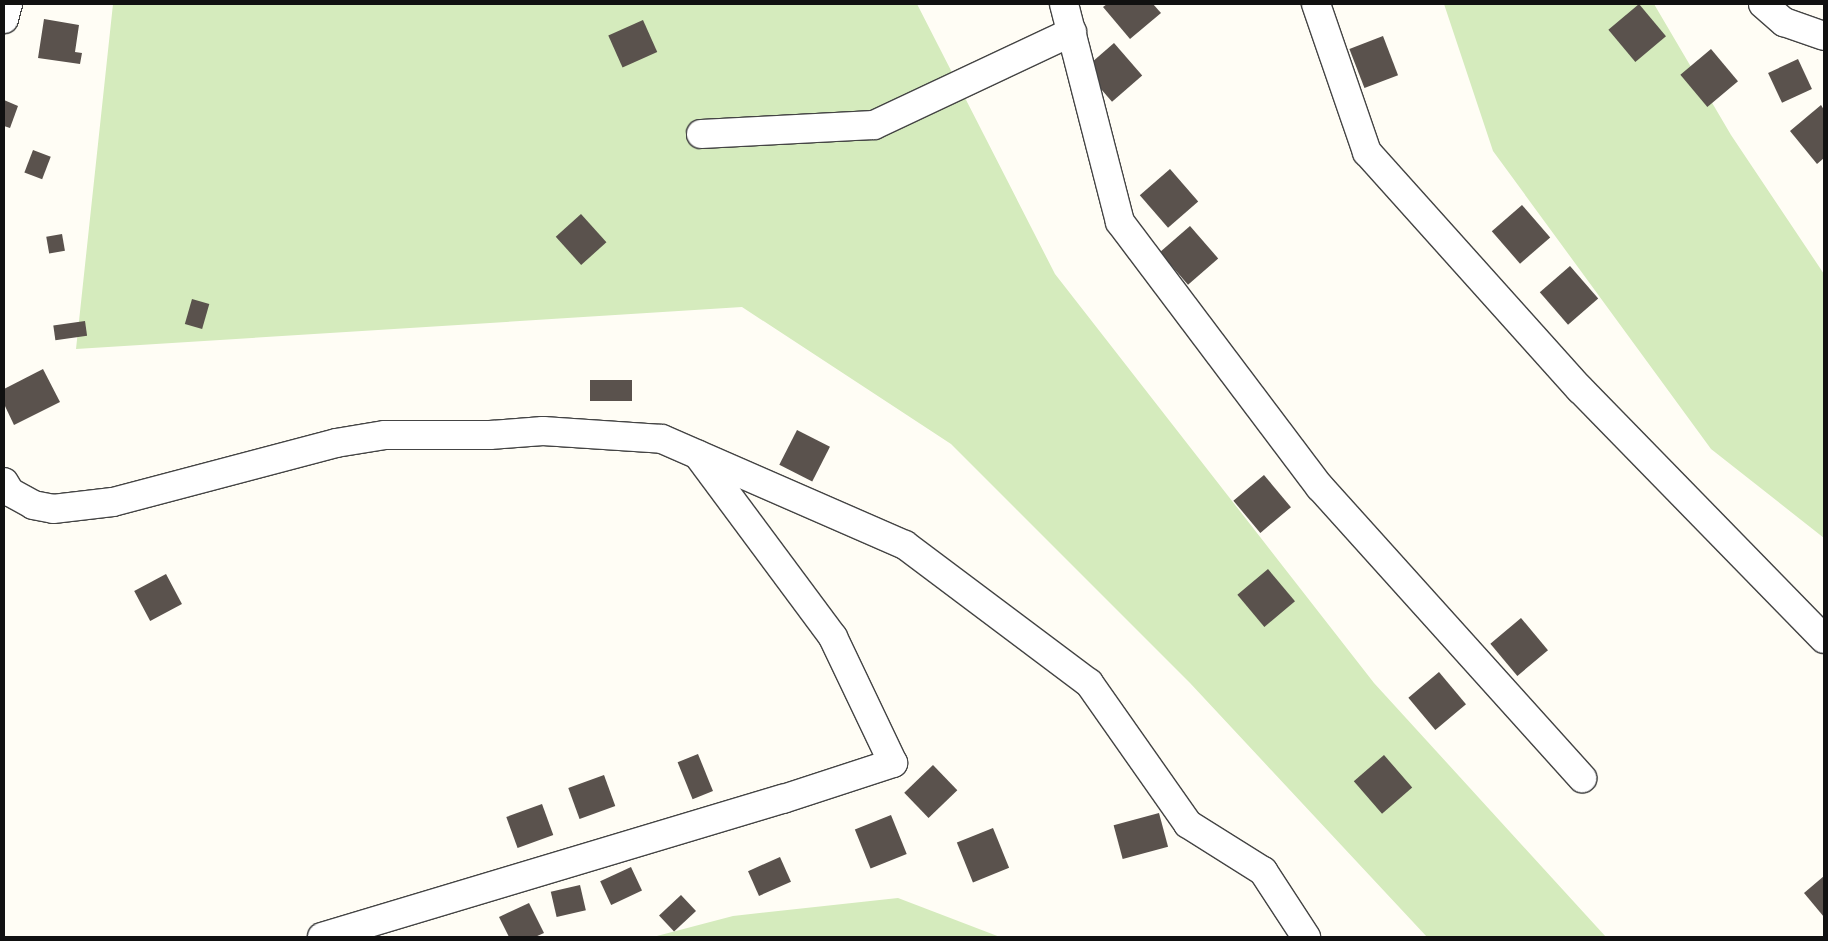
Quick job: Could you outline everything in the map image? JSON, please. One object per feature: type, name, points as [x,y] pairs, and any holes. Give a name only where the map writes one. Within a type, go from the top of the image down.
[{"type":"lane","points":[[4,19],[8,4]]},
{"type":"lane","points":[[1064,4],[1120,222],[1320,487],[1582,778]]},
{"type":"lane","points":[[1316,4],[1367,152],[1580,389],[1824,639]]},
{"type":"lane","points":[[1763,4],[1784,22],[1824,36]]},
{"type":"lane","points":[[701,134],[874,125],[1072,32]]},
{"type":"lane","points":[[4,482],[10,492],[33,505],[53,509],[113,502],[336,443],[385,435],[490,435],[544,431],[662,439],[905,545],[1089,683],[1188,824],[1263,871],[1306,937]]},
{"type":"lane","points":[[322,937],[783,800],[893,763],[834,637],[698,454]]},
{"type":"green space","points":[[113,4],[917,4],[1055,274],[1374,683],[1606,937],[1427,937],[1190,683],[951,444],[742,307],[76,349]]},
{"type":"green space","points":[[1444,4],[1654,4],[1731,135],[1824,274],[1824,538],[1711,449],[1493,151]]},
{"type":"green space","points":[[898,898],[1000,937],[653,937],[733,916]]},
{"type":"building","points":[[1107,4],[1153,4],[1161,13],[1130,39],[1103,7]]},
{"type":"building","points":[[1639,4],[1666,36],[1635,62],[1608,30]]},
{"type":"building","points":[[44,19],[79,25],[75,52],[82,53],[80,64],[38,58]]},
{"type":"building","points":[[643,20],[657,52],[623,67],[608,35]]},
{"type":"building","points":[[1383,36],[1398,75],[1364,88],[1349,49]]},
{"type":"building","points":[[1114,43],[1142,75],[1112,102],[1084,69]]},
{"type":"building","points":[[1711,49],[1738,81],[1707,107],[1680,75]]},
{"type":"building","points":[[1798,59],[1812,89],[1782,103],[1768,73]]},
{"type":"building","points":[[4,100],[18,106],[10,128],[4,126]]},
{"type":"building","points":[[1821,105],[1824,110],[1824,158],[1817,164],[1790,131]]},
{"type":"building","points":[[33,150],[51,157],[42,179],[24,172]]},
{"type":"building","points":[[1170,169],[1198,201],[1168,228],[1140,195]]},
{"type":"building","points":[[1522,205],[1550,237],[1520,264],[1492,231]]},
{"type":"building","points":[[581,214],[606,242],[581,265],[556,237]]},
{"type":"building","points":[[1190,226],[1218,258],[1188,285],[1160,252]]},
{"type":"building","points":[[62,234],[65,251],[49,254],[46,237]]},
{"type":"building","points":[[1570,266],[1598,298],[1568,325],[1540,292]]},
{"type":"building","points":[[192,299],[209,304],[202,329],[185,324]]},
{"type":"building","points":[[85,321],[87,336],[55,340],[53,325]]},
{"type":"building","points":[[43,369],[60,402],[14,425],[4,404],[4,389]]},
{"type":"building","points":[[590,380],[632,380],[632,401],[590,401]]},
{"type":"building","points":[[797,430],[830,447],[812,482],[779,465]]},
{"type":"building","points":[[1264,475],[1291,507],[1260,533],[1233,501]]},
{"type":"building","points":[[1268,569],[1295,601],[1264,627],[1237,595]]},
{"type":"building","points":[[166,574],[182,604],[150,621],[134,591]]},
{"type":"building","points":[[1521,618],[1548,650],[1517,676],[1490,644]]},
{"type":"building","points":[[1439,672],[1466,704],[1435,730],[1408,698]]},
{"type":"building","points":[[698,754],[713,791],[693,799],[678,762]]},
{"type":"building","points":[[1384,755],[1412,787],[1382,814],[1354,781]]},
{"type":"building","points":[[933,765],[957,790],[929,818],[904,793]]},
{"type":"building","points":[[604,775],[615,806],[580,819],[568,788]]},
{"type":"building","points":[[542,804],[553,835],[518,848],[506,817]]},
{"type":"building","points":[[1159,813],[1168,847],[1123,859],[1114,825]]},
{"type":"building","points":[[891,815],[907,854],[871,869],[855,830]]},
{"type":"building","points":[[993,828],[1009,868],[973,882],[957,843]]},
{"type":"building","points":[[780,857],[791,882],[759,896],[748,871]]},
{"type":"building","points":[[631,867],[642,891],[611,905],[600,881]]},
{"type":"building","points":[[1824,876],[1824,917],[1804,893]]},
{"type":"building","points":[[580,885],[586,910],[557,917],[551,892]]},
{"type":"building","points":[[681,895],[696,911],[674,932],[659,915]]},
{"type":"building","points":[[529,903],[544,933],[535,937],[509,937],[499,917]]}]
